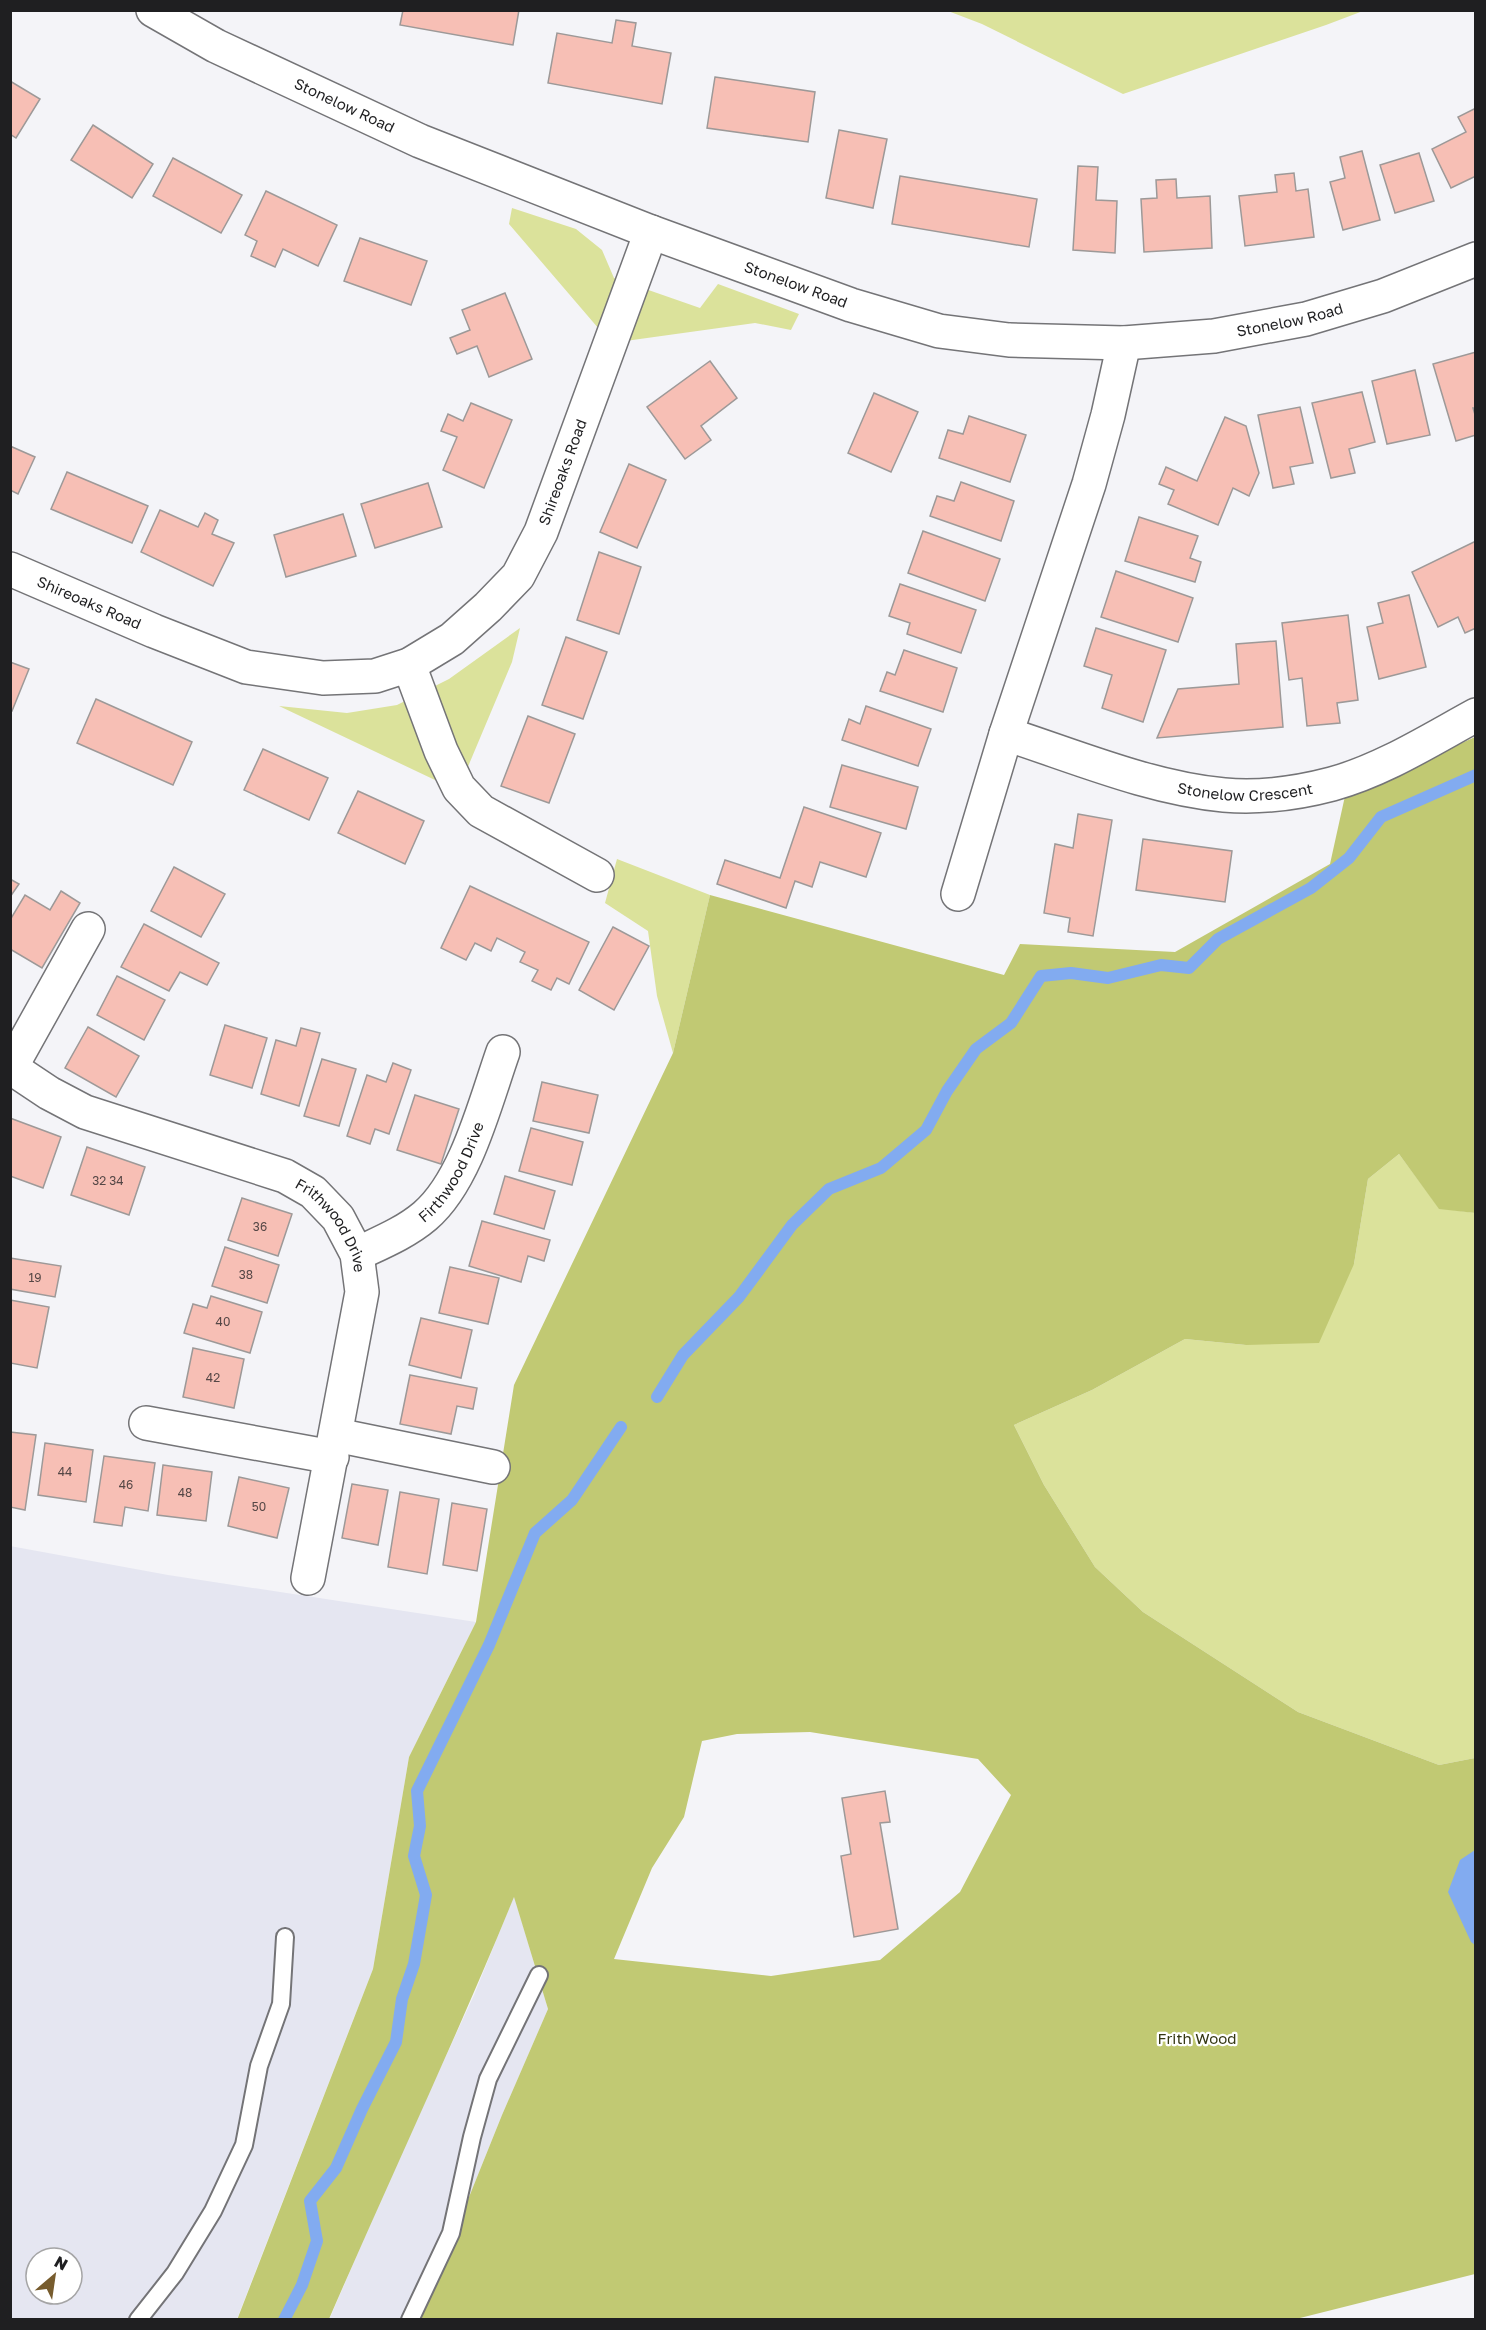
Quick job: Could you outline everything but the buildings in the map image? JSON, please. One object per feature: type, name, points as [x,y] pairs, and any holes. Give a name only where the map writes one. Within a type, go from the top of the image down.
[{"type":"street","name":"Stonelow Road","points":[[153,10],[216,46],[420,141],[651,232],[852,305],[939,331],[1009,340],[1124,344],[1214,336],[1306,319],[1383,296],[1476,259]]},
{"type":"street","name":"Shireoaks Road","points":[[10,569],[154,632],[246,667],[323,678],[375,676],[409,665],[452,639],[518,576],[541,532],[651,232]]},
{"type":"street","points":[[961,894],[1006,734],[1089,483],[1108,415],[1124,344]]},
{"type":"street","points":[[409,665],[441,751],[459,788],[481,811],[597,875]]},
{"type":"street","name":"Stonelow Crescent","points":[[1006,734],[1172,786],[1225,795],[1277,794],[1333,784],[1384,764],[1476,715]]},
{"type":"street","points":[[11,1068],[88,929]]},
{"type":"street","name":"Firthwood Drive","points":[[357,1254],[404,1232],[426,1215],[447,1191],[463,1162],[502,1052]]},
{"type":"street","name":"Frithwood Drive","points":[[11,1068],[49,1093],[85,1112],[285,1176],[313,1192],[338,1218],[357,1254],[362,1292],[308,1578]]},
{"type":"street","points":[[146,1424],[493,1467]]},
{"type":"lane","points":[[138,2319],[175,2273],[213,2211],[244,2145],[260,2066],[281,2004],[285,1937]]},
{"type":"lane","points":[[410,2319],[451,2233],[472,2137],[488,2079],[539,1975]]},
{"type":"shaded area","points":[[10,1546],[168,1575],[476,1622],[409,1757],[373,1969],[237,2319],[11,2319]]},
{"type":"shaded area","points":[[514,1896],[548,2009],[502,2115],[420,2319],[329,2320],[399,2158],[474,1995]]},
{"type":"green space","points":[[948,11],[1363,11],[1123,94],[982,24]]},
{"type":"green space","points":[[512,208],[576,229],[602,250],[614,278],[700,308],[718,284],[799,314],[791,330],[755,323],[611,343],[509,224]]},
{"type":"green space","points":[[520,628],[512,662],[459,788],[435,780],[279,706],[347,713],[397,705],[449,679]]},
{"type":"green space","name":"Frith Wood","points":[[1475,737],[1475,1213],[1439,1209],[1399,1154],[1368,1179],[1354,1264],[1319,1343],[1246,1345],[1185,1339],[1092,1390],[1014,1425],[1044,1485],[1095,1567],[1143,1612],[1298,1712],[1439,1765],[1475,1758],[1475,2274],[1296,2319],[420,2319],[502,2115],[548,2009],[514,1897],[329,2319],[237,2320],[373,1969],[409,1757],[476,1622],[514,1385],[673,1053],[710,895],[1004,975],[1020,944],[1175,952],[1330,864],[1345,796]],"holes":[[[810,1732],[978,1759],[1011,1795],[960,1892],[880,1960],[771,1976],[614,1959],[652,1868],[684,1817],[702,1741],[737,1734]]]},
{"type":"green space","points":[[617,859],[710,895],[673,1053],[657,996],[648,931],[605,903]]},
{"type":"green space","points":[[1399,1154],[1439,1208],[1475,1213],[1475,1758],[1439,1765],[1298,1712],[1143,1612],[1095,1567],[1044,1485],[1014,1425],[1092,1390],[1185,1339],[1246,1345],[1354,1264],[1368,1179]]},
{"type":"water","points":[[1475,1850],[1475,1945],[1471,1942],[1448,1892],[1460,1860]]},
{"type":"waterway","points":[[657,1397],[683,1355],[739,1297],[792,1225],[829,1189],[881,1168],[926,1130],[947,1091],[976,1049],[1011,1023],[1041,976],[1071,973],[1108,978],[1161,965],[1189,968],[1218,939],[1311,888],[1349,858],[1381,817],[1476,775]]},
{"type":"waterway","points":[[284,2320],[302,2285],[317,2241],[310,2201],[336,2168],[362,2109],[396,2042],[402,1999],[414,1964],[426,1895],[414,1856],[420,1826],[417,1791],[489,1645],[535,1533],[572,1500],[621,1427]]}]
